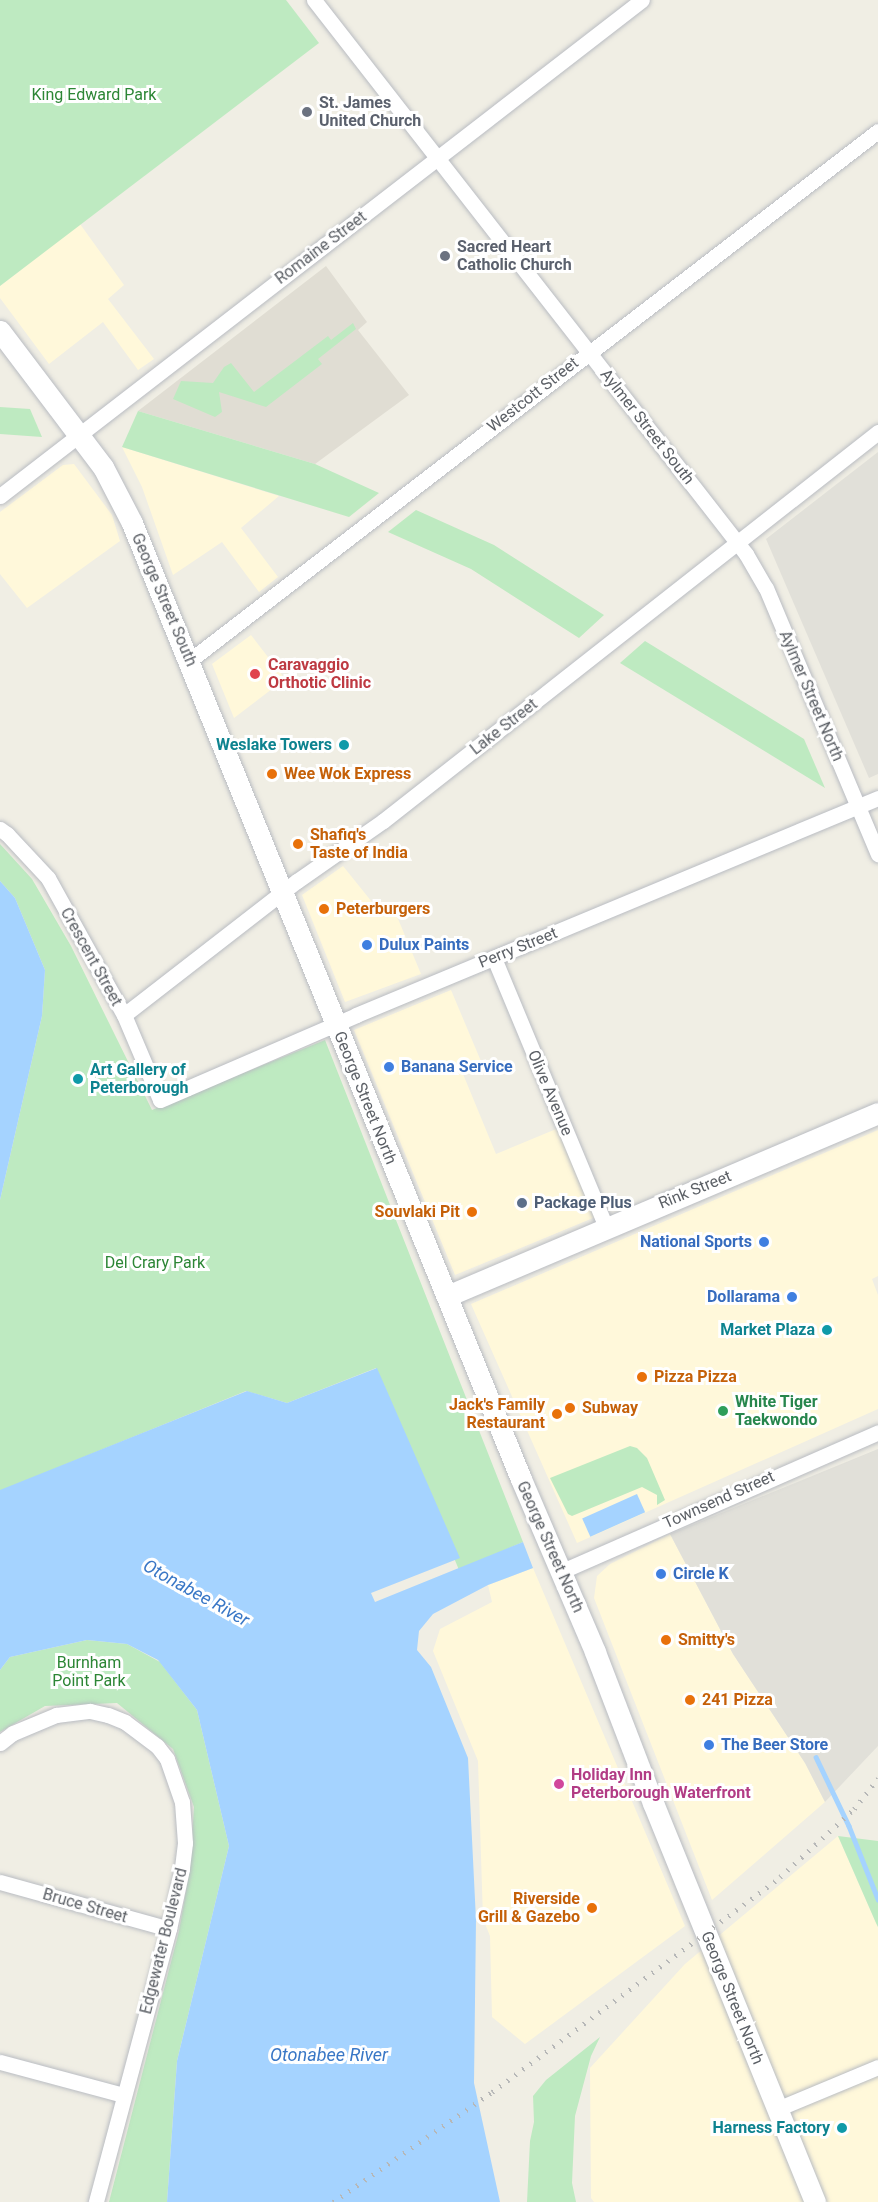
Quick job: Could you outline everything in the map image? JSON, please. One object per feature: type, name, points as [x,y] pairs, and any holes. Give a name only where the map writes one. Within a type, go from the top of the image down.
[{"type":"main road","name":"George Street South","points":[[0,332],[104,467],[132,523],[282,893]]},
{"type":"main road","name":"George Street North","points":[[282,893],[521,1479],[562,1571],[815,2202]]},
{"type":"main road","name":"Rink Street","points":[[447,1296],[878,1113]]},
{"type":"street","name":"Aylmer Street South","points":[[314,0],[737,542]]},
{"type":"street","name":"Romaine Street","points":[[0,496],[642,0]]},
{"type":"street","name":"Westcott Street","points":[[189,661],[878,131]]},
{"type":"street","name":"Lake Street","points":[[124,1015],[282,893],[383,821],[878,432]]},
{"type":"street","name":"Aylmer Street North","points":[[737,542],[766,588],[878,854]]},
{"type":"street","name":"Perry Street","points":[[160,1100],[878,798]]},
{"type":"street","name":"Crescent Street","points":[[0,829],[48,878],[124,1015],[160,1100]]},
{"type":"street","name":"Olive Avenue","points":[[494,958],[606,1227]]},
{"type":"street","name":"Townsend Street","points":[[562,1571],[878,1432]]},
{"type":"street","name":"Edgewater Boulevard","points":[[0,1743],[13,1733],[56,1715],[90,1711],[125,1722],[157,1746],[167,1759],[178,1787],[184,1824],[184,1857],[169,1929],[96,2202]]},
{"type":"street","name":"Bruce Street","points":[[0,1882],[169,1929]]},
{"type":"street","points":[[0,2062],[123,2095]]},
{"type":"street","points":[[777,2109],[878,2067]]},
{"type":"shaded area","points":[[80,224],[124,285],[108,299],[154,359],[138,370],[103,322],[49,364],[0,298],[0,286]]},
{"type":"shaded area","points":[[326,266],[367,322],[358,330],[409,395],[315,464],[138,411]]},
{"type":"shaded area","points":[[122,447],[279,496],[241,528],[278,577],[259,592],[222,542],[173,575],[142,487]]},
{"type":"shaded area","points":[[878,452],[878,774],[869,778],[766,539]]},
{"type":"shaded area","points":[[74,464],[112,515],[120,541],[27,608],[0,574],[0,512],[63,465]]},
{"type":"shaded area","points":[[251,635],[285,679],[234,718],[212,664]]},
{"type":"shaded area","points":[[343,866],[376,907],[391,902],[421,974],[345,1002],[302,895]]},
{"type":"shaded area","points":[[451,990],[483,1066],[463,1074],[496,1154],[561,1127],[598,1216],[455,1275],[354,1030]]},
{"type":"shaded area","points":[[878,1130],[878,1276],[872,1279],[878,1295],[878,1409],[577,1543],[471,1304]]},
{"type":"shaded area","points":[[878,1449],[878,1746],[825,1802],[805,1763],[733,1654],[670,1534]]},
{"type":"shaded area","points":[[670,1534],[733,1654],[805,1763],[825,1802],[712,1900],[594,1598],[597,1576],[610,1564]]},
{"type":"shaded area","points":[[533,1568],[685,1926],[525,2044],[492,2017],[490,1936],[483,1919],[478,1761],[433,1651],[440,1629],[492,1602],[488,1585]]},
{"type":"shaded area","points":[[838,1836],[878,1927],[878,2202],[594,2202],[591,2198],[590,2068],[685,1964]]},
{"type":"green space","name":"King Edward Park","points":[[0,0],[286,0],[319,43],[0,286]]},
{"type":"green space","points":[[353,323],[356,329],[318,359],[322,364],[266,407],[219,392],[222,412],[215,417],[173,399],[181,381],[213,383],[224,367],[231,363],[254,392],[328,336],[331,340]]},
{"type":"green space","points":[[0,407],[30,409],[42,437],[0,434]]},
{"type":"green space","points":[[138,411],[315,464],[379,493],[349,517],[122,447]]},
{"type":"green space","points":[[416,510],[494,545],[604,615],[579,638],[471,569],[388,532]]},
{"type":"green space","points":[[645,641],[804,739],[825,788],[620,663]]},
{"type":"green space","name":"Del Crary Park","points":[[0,844],[32,879],[71,946],[152,1110],[325,1040],[523,1542],[459,1570],[376,1368],[287,1403],[246,1391],[0,1491],[0,1200],[42,1016],[45,970],[15,898],[0,881]]},
{"type":"green space","points":[[630,1446],[637,1448],[647,1458],[665,1500],[657,1505],[657,1495],[642,1487],[572,1516],[568,1514],[550,1478]]},
{"type":"green space","name":"Burnham Point Park","points":[[87,1640],[127,1644],[160,1662],[197,1710],[229,1846],[177,2061],[167,2202],[109,2202],[179,1931],[190,1868],[194,1807],[173,1749],[117,1703],[45,1706],[0,1732],[0,1670],[10,1657]]},
{"type":"green space","points":[[838,1836],[878,1841],[878,1927],[876,1923]]},
{"type":"green space","points":[[600,2037],[591,2056],[575,2116],[572,2183],[576,2202],[527,2202],[530,2141],[534,2122],[533,2096],[546,2080]]},
{"type":"water","points":[[0,881],[15,898],[45,970],[42,1016],[0,1200]]},
{"type":"water","name":"Otonabee River","points":[[377,1368],[460,1558],[371,1593],[375,1602],[523,1542],[533,1568],[488,1585],[433,1614],[419,1631],[417,1650],[431,1667],[468,1758],[476,1920],[474,2083],[500,2202],[167,2202],[177,2061],[229,1846],[197,1710],[158,1660],[127,1644],[87,1640],[10,1657],[0,1670],[0,1490],[247,1391],[287,1403]]},
{"type":"water","points":[[637,1494],[645,1512],[590,1537],[582,1518]]},
{"type":"waterway","points":[[816,1757],[849,1826],[878,1899]]},
{"type":"railway","points":[[333,2202],[492,2092],[780,1877],[854,1809],[878,1778]]},
{"type":"place","name":"St. James United Church","points":[[307,112]]},
{"type":"place","name":"Sacred Heart Catholic Church","points":[[445,256]]},
{"type":"place","name":"Caravaggio Orthotic Clinic","points":[[255,674]]},
{"type":"place","name":"Weslake Towers","points":[[344,745]]},
{"type":"place","name":"Wee Wok Express","points":[[272,774]]},
{"type":"place","name":"Shafiq's Taste of India","points":[[298,844]]},
{"type":"place","name":"Peterburgers","points":[[324,909]]},
{"type":"place","name":"Dulux Paints","points":[[367,945]]},
{"type":"place","name":"Banana Service","points":[[389,1067]]},
{"type":"place","name":"Art Gallery of Peterborough","points":[[78,1079]]},
{"type":"place","name":"Package Plus","points":[[522,1203]]},
{"type":"place","name":"Souvlaki Pit","points":[[472,1212]]},
{"type":"place","name":"National Sports","points":[[764,1242]]},
{"type":"place","name":"Dollarama","points":[[792,1297]]},
{"type":"place","name":"Market Plaza","points":[[827,1330]]},
{"type":"place","name":"Pizza Pizza","points":[[642,1377]]},
{"type":"place","name":"Subway","points":[[570,1408]]},
{"type":"place","name":"White Tiger Taekwondo","points":[[723,1411]]},
{"type":"place","name":"Jack's Family Restaurant","points":[[557,1414]]},
{"type":"place","name":"Circle K","points":[[661,1574]]},
{"type":"place","name":"Smitty's","points":[[666,1640]]},
{"type":"place","name":"241 Pizza","points":[[690,1700]]},
{"type":"place","name":"The Beer Store","points":[[709,1745]]},
{"type":"place","name":"Holiday Inn Peterborough Waterfront","points":[[559,1784]]},
{"type":"place","name":"Riverside Grill & Gazebo","points":[[592,1908]]},
{"type":"place","name":"Harness Factory","points":[[842,2128]]}]
